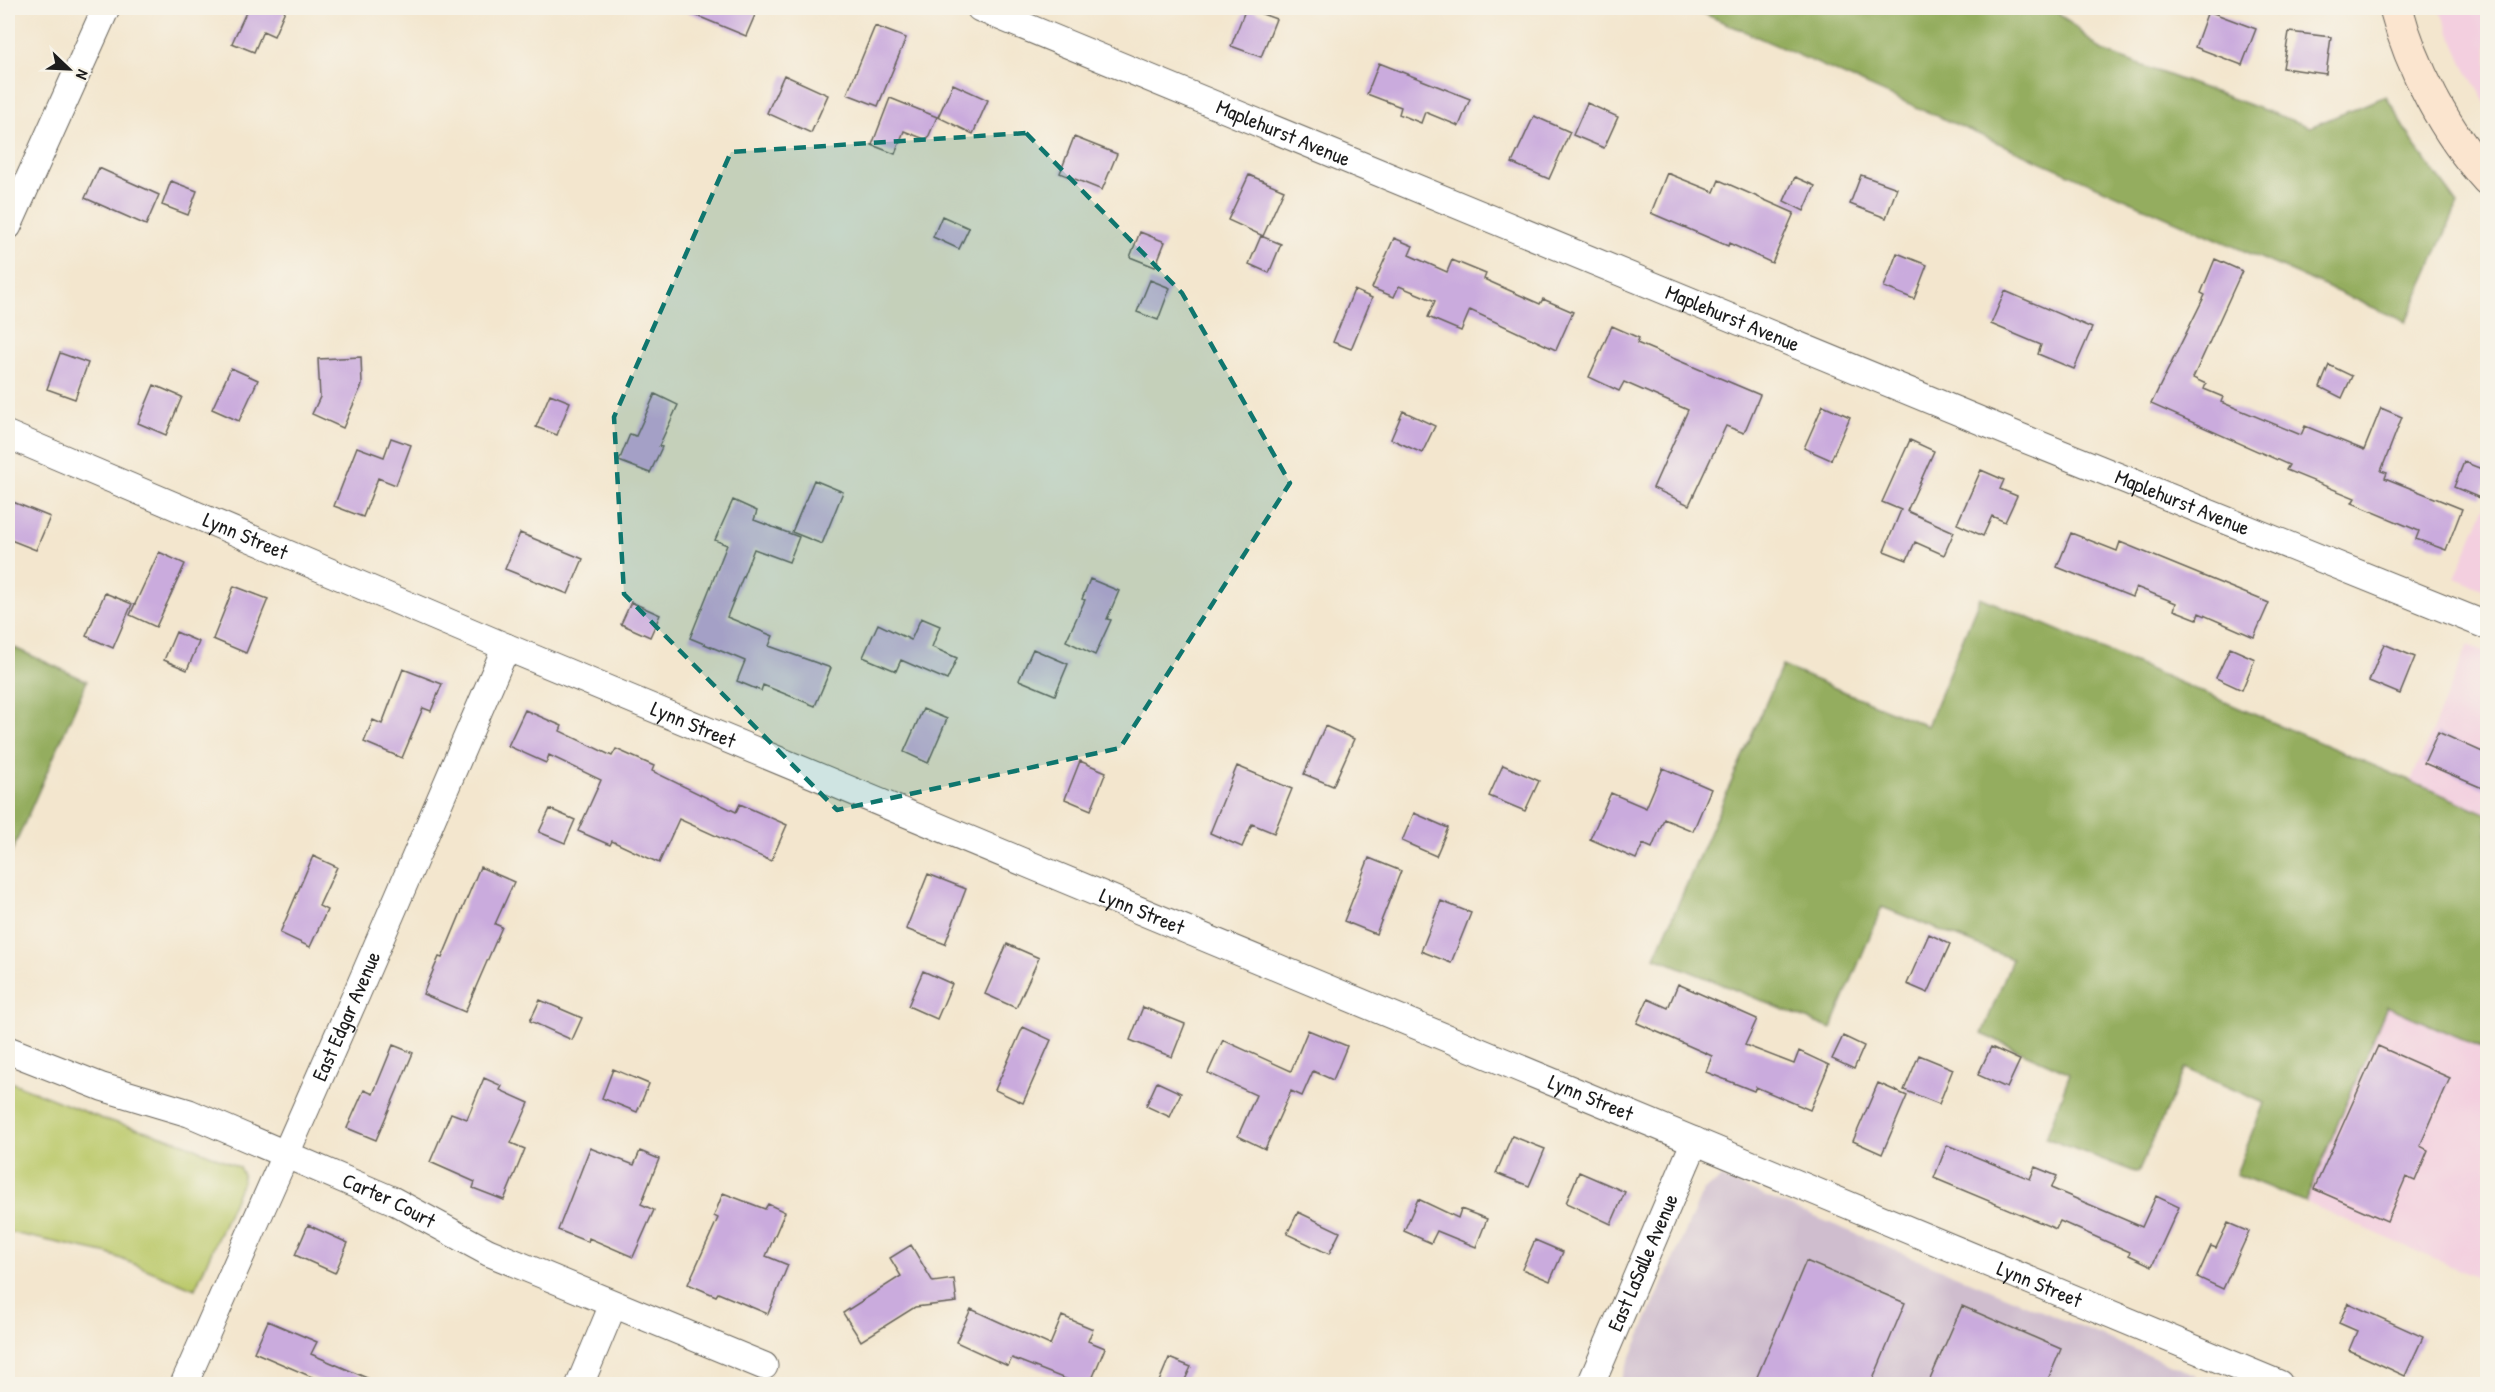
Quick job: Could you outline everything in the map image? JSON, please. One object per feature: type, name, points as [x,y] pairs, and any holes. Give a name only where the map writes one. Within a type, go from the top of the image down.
[{"type":"street","points":[[8,226],[106,8]]},
{"type":"street","name":"Maplehurst Avenue","points":[[980,8],[2020,437],[2487,626]]},
{"type":"street","points":[[2396,8],[2400,25],[2425,85],[2458,140],[2487,179]]},
{"type":"street","name":"Lynn Street","points":[[8,435],[506,647],[2279,1384]]},
{"type":"street","name":"East Edgar Avenue","points":[[184,1384],[506,647]]},
{"type":"street","name":"Carter Court","points":[[8,1050],[102,1087],[189,1113],[392,1200],[488,1252],[764,1366]]},
{"type":"street","name":"East LaSalle Avenue","points":[[1591,1384],[1695,1141]]},
{"type":"street","points":[[579,1384],[613,1305]]},
{"type":"highlighted area","points":[[1026,133],[1182,293],[1290,483],[1120,748],[837,810],[624,594],[614,417],[731,152]]},
{"type":"shaded area","points":[[2439,8],[2487,8],[2487,106],[2466,70]]},
{"type":"shaded area","points":[[2487,501],[2487,591],[2455,578]]},
{"type":"shaded area","points":[[2468,645],[2487,653],[2487,814],[2411,781]]},
{"type":"shaded area","points":[[2387,1006],[2487,1050],[2487,1282],[2305,1202]]},
{"type":"shaded area","points":[[1721,1178],[2196,1375],[2192,1384],[1619,1384],[1703,1191]]},
{"type":"green space","points":[[1691,8],[2053,8],[2102,51],[2310,127],[2386,96],[2416,147],[2458,204],[2406,322]]},
{"type":"green space","points":[[1980,597],[2487,814],[2487,1050],[2387,1006],[2305,1202],[2236,1174],[2264,1103],[2185,1068],[2138,1173],[2046,1138],[2070,1073],[1982,1034],[2012,959],[1882,907],[1831,1029],[1655,957],[1782,666],[1927,726]]},
{"type":"green space","points":[[8,645],[87,681],[11,854],[8,852]]},
{"type":"green space","points":[[8,1081],[103,1119],[186,1144],[239,1167],[243,1175],[242,1182],[195,1289],[109,1254],[8,1232]]},
{"type":"building","points":[[248,8],[286,8],[274,36],[263,31],[254,52],[232,43]]},
{"type":"building","points":[[678,8],[758,8],[746,36]]},
{"type":"building","points":[[1246,8],[1276,19],[1261,57],[1231,46]]},
{"type":"building","points":[[2208,11],[2256,29],[2242,65],[2195,47]]},
{"type":"building","points":[[875,26],[906,38],[878,106],[847,94]]},
{"type":"building","points":[[2289,32],[2331,37],[2326,74],[2283,68]]},
{"type":"building","points":[[1379,63],[1470,99],[1459,126],[1425,112],[1421,123],[1399,114],[1401,107],[1367,94]]},
{"type":"building","points":[[784,75],[828,95],[811,133],[767,113]]},
{"type":"building","points":[[953,84],[988,100],[973,134],[938,117]]},
{"type":"building","points":[[890,98],[937,117],[927,140],[904,131],[895,154],[872,145]]},
{"type":"building","points":[[1587,103],[1618,117],[1604,148],[1573,135]]},
{"type":"building","points":[[1534,116],[1570,132],[1549,179],[1512,163]]},
{"type":"building","points":[[1074,137],[1117,154],[1102,190],[1060,173]]},
{"type":"building","points":[[99,168],[159,195],[146,225],[85,198]]},
{"type":"building","points":[[1667,173],[1714,192],[1719,180],[1794,213],[1772,263],[1729,243],[1728,246],[1651,213]]},
{"type":"building","points":[[1249,175],[1284,190],[1263,236],[1228,220]]},
{"type":"building","points":[[1861,175],[1897,188],[1886,218],[1850,204]]},
{"type":"building","points":[[1795,177],[1815,186],[1804,211],[1784,201]]},
{"type":"building","points":[[171,181],[197,191],[188,215],[162,205]]},
{"type":"building","points":[[942,216],[969,228],[959,249],[933,237]]},
{"type":"building","points":[[1140,232],[1165,242],[1155,267],[1130,257]]},
{"type":"building","points":[[1261,236],[1281,244],[1269,273],[1249,264]]},
{"type":"building","points":[[1394,238],[1413,246],[1409,255],[1447,272],[1452,260],[1486,274],[1484,279],[1540,304],[1543,299],[1573,312],[1556,350],[1470,310],[1461,331],[1428,317],[1435,301],[1399,286],[1394,297],[1372,288]]},
{"type":"building","points":[[1897,253],[1927,265],[1914,299],[1884,287]]},
{"type":"building","points":[[2215,259],[2242,271],[2193,378],[2206,384],[2204,389],[2223,397],[2221,402],[2301,435],[2305,426],[2364,450],[2381,408],[2402,417],[2381,471],[2387,473],[2385,478],[2462,509],[2446,550],[2416,539],[2419,531],[2352,503],[2355,498],[2286,470],[2289,465],[2151,404],[2205,295],[2201,293]]},
{"type":"building","points":[[1150,280],[1170,288],[1158,320],[1137,312]]},
{"type":"building","points":[[1354,290],[1372,298],[1351,349],[1333,342]]},
{"type":"building","points":[[2005,291],[2092,328],[2074,369],[2038,354],[2041,345],[1991,324]]},
{"type":"building","points":[[1612,326],[1639,338],[1637,343],[1760,395],[1744,433],[1726,426],[1689,505],[1653,488],[1688,410],[1624,382],[1619,391],[1589,377]]},
{"type":"building","points":[[60,353],[88,363],[75,399],[47,389]]},
{"type":"building","points":[[361,357],[362,385],[343,428],[312,414],[320,397],[318,359]]},
{"type":"building","points":[[2329,365],[2352,376],[2342,398],[2320,387]]},
{"type":"building","points":[[231,368],[258,380],[239,421],[212,409]]},
{"type":"building","points":[[154,385],[182,397],[166,435],[138,423]]},
{"type":"building","points":[[550,394],[570,402],[557,435],[536,427]]},
{"type":"building","points":[[655,394],[678,405],[659,446],[662,447],[650,473],[619,461],[630,434],[636,436]]},
{"type":"building","points":[[1823,405],[1850,417],[1831,460],[1804,448]]},
{"type":"building","points":[[1403,411],[1435,426],[1422,453],[1391,439]]},
{"type":"building","points":[[391,438],[411,445],[396,485],[378,478],[363,517],[334,506],[357,447],[384,457]]},
{"type":"building","points":[[1910,440],[1934,451],[1907,511],[1954,532],[1944,555],[1915,542],[1907,560],[1884,551],[1901,510],[1882,502]]},
{"type":"building","points":[[2464,462],[2487,471],[2487,480],[2480,498],[2454,487]]},
{"type":"building","points":[[1981,470],[2004,480],[2000,489],[2017,496],[2005,522],[1992,516],[1983,536],[1957,524]]},
{"type":"building","points":[[814,480],[843,492],[822,544],[792,532]]},
{"type":"building","points":[[8,500],[50,517],[36,550],[8,539]]},
{"type":"building","points":[[733,500],[757,511],[754,520],[799,537],[789,562],[754,549],[727,617],[773,636],[769,646],[831,668],[815,706],[763,685],[761,691],[737,681],[745,661],[690,638],[727,545],[715,540]]},
{"type":"building","points":[[520,533],[583,559],[568,594],[505,569]]},
{"type":"building","points":[[2071,533],[2117,551],[2120,542],[2269,603],[2254,637],[2199,613],[2197,619],[2174,610],[2176,603],[2136,587],[2132,597],[2057,567]]},
{"type":"building","points":[[159,552],[185,564],[156,627],[130,615]]},
{"type":"building","points":[[1090,579],[1119,591],[1107,619],[1111,620],[1095,655],[1066,641],[1085,600],[1082,599]]},
{"type":"building","points":[[234,586],[268,599],[246,653],[213,639]]},
{"type":"building","points":[[105,593],[132,604],[113,648],[86,636]]},
{"type":"building","points":[[631,602],[660,615],[650,637],[621,624]]},
{"type":"building","points":[[921,618],[940,626],[932,647],[957,658],[947,680],[901,660],[896,671],[863,657],[878,624],[911,640]]},
{"type":"building","points":[[176,632],[199,642],[187,670],[164,660]]},
{"type":"building","points":[[2384,644],[2415,657],[2400,694],[2369,681]]},
{"type":"building","points":[[2230,648],[2255,659],[2242,690],[2216,678]]},
{"type":"building","points":[[1033,649],[1068,664],[1055,695],[1019,680]]},
{"type":"building","points":[[403,669],[442,684],[431,711],[423,708],[402,758],[364,742],[373,720],[382,724]]},
{"type":"building","points":[[923,709],[947,719],[928,763],[904,752]]},
{"type":"building","points":[[525,710],[562,726],[560,731],[612,756],[616,749],[654,766],[652,771],[736,812],[740,804],[787,825],[771,861],[679,819],[659,863],[612,841],[610,845],[578,831],[601,780],[549,755],[546,763],[508,746]]},
{"type":"building","points":[[1325,726],[1354,739],[1333,786],[1304,774]]},
{"type":"building","points":[[2438,732],[2487,754],[2487,790],[2424,763]]},
{"type":"building","points":[[1080,761],[1106,772],[1091,810],[1065,799]]},
{"type":"building","points":[[1503,765],[1539,781],[1525,811],[1489,796]]},
{"type":"building","points":[[1237,766],[1292,789],[1274,833],[1252,824],[1242,847],[1210,833]]},
{"type":"building","points":[[1663,768],[1711,789],[1693,831],[1664,819],[1652,848],[1643,844],[1636,859],[1590,839],[1611,793],[1646,808]]},
{"type":"building","points":[[550,809],[575,820],[565,843],[539,832]]},
{"type":"building","points":[[1414,813],[1448,828],[1436,856],[1402,841]]},
{"type":"building","points":[[313,856],[337,867],[319,906],[327,910],[310,947],[280,933]]},
{"type":"building","points":[[1369,858],[1401,871],[1376,934],[1344,921]]},
{"type":"building","points":[[480,867],[514,882],[495,924],[502,927],[465,1012],[423,994],[439,957],[442,958]]},
{"type":"building","points":[[928,874],[966,889],[945,944],[906,929]]},
{"type":"building","points":[[1441,901],[1471,913],[1451,963],[1421,951]]},
{"type":"building","points":[[1929,934],[1950,944],[1928,993],[1907,984]]},
{"type":"building","points":[[1007,944],[1039,958],[1016,1008],[985,994]]},
{"type":"building","points":[[923,971],[952,984],[937,1019],[908,1006]]},
{"type":"building","points":[[1678,984],[1757,1019],[1745,1045],[1794,1064],[1799,1051],[1829,1065],[1810,1110],[1756,1087],[1754,1091],[1706,1072],[1712,1056],[1637,1023],[1648,999],[1668,1008]]},
{"type":"building","points":[[540,1000],[582,1018],[572,1040],[530,1021]]},
{"type":"building","points":[[1143,1007],[1185,1024],[1172,1057],[1130,1040]]},
{"type":"building","points":[[1023,1027],[1051,1040],[1023,1103],[995,1090]]},
{"type":"building","points":[[1308,1030],[1347,1046],[1333,1080],[1313,1071],[1302,1096],[1291,1091],[1265,1149],[1238,1136],[1256,1095],[1208,1073],[1223,1040],[1291,1071]]},
{"type":"building","points":[[1843,1036],[1864,1046],[1854,1069],[1832,1059]]},
{"type":"building","points":[[393,1045],[413,1053],[376,1140],[347,1128],[364,1090],[373,1094]]},
{"type":"building","points":[[2378,1046],[2450,1078],[2420,1146],[2428,1150],[2415,1181],[2406,1177],[2387,1221],[2314,1189]]},
{"type":"building","points":[[1991,1047],[2020,1060],[2007,1088],[1978,1075]]},
{"type":"building","points":[[1919,1055],[1953,1069],[1939,1104],[1904,1090]]},
{"type":"building","points":[[613,1069],[649,1084],[637,1112],[602,1098]]},
{"type":"building","points":[[484,1078],[502,1086],[500,1090],[529,1103],[511,1143],[525,1149],[504,1200],[473,1188],[475,1182],[430,1162],[451,1113],[467,1119]]},
{"type":"building","points":[[1157,1082],[1181,1093],[1170,1117],[1146,1106]]},
{"type":"building","points":[[1878,1083],[1907,1096],[1882,1154],[1853,1141]]},
{"type":"building","points":[[1512,1136],[1545,1149],[1529,1186],[1496,1173]]},
{"type":"building","points":[[1947,1145],[2030,1179],[2035,1167],[2057,1176],[2051,1188],[2142,1227],[2156,1196],[2179,1207],[2152,1266],[2129,1255],[2130,1252],[2060,1221],[2056,1229],[1934,1178]]},
{"type":"building","points":[[590,1148],[634,1165],[640,1151],[659,1159],[641,1204],[654,1210],[633,1257],[589,1238],[588,1242],[558,1230]]},
{"type":"building","points":[[1579,1172],[1625,1192],[1611,1224],[1566,1203]]},
{"type":"building","points":[[723,1193],[765,1209],[768,1204],[785,1212],[766,1256],[788,1265],[768,1314],[718,1293],[716,1296],[688,1284],[718,1218],[714,1216]]},
{"type":"building","points":[[1418,1199],[1458,1218],[1461,1209],[1487,1219],[1476,1247],[1437,1231],[1431,1243],[1404,1231]]},
{"type":"building","points":[[1298,1212],[1340,1232],[1329,1254],[1287,1234]]},
{"type":"building","points":[[2228,1223],[2249,1232],[2223,1289],[2197,1277],[2211,1246],[2216,1248]]},
{"type":"building","points":[[308,1225],[348,1243],[335,1273],[295,1255]]},
{"type":"building","points":[[1535,1240],[1563,1252],[1550,1281],[1522,1269]]},
{"type":"building","points":[[911,1245],[933,1282],[954,1279],[957,1302],[915,1307],[861,1341],[843,1313],[901,1276],[890,1258]]},
{"type":"building","points":[[1806,1261],[1905,1303],[1871,1384],[1754,1384]]},
{"type":"building","points":[[2348,1303],[2423,1337],[2405,1376],[2349,1350],[2357,1331],[2339,1323]]},
{"type":"building","points":[[1962,1306],[2061,1349],[2046,1384],[1928,1384]]},
{"type":"building","points":[[971,1309],[1050,1345],[1062,1316],[1093,1329],[1088,1341],[1105,1348],[1090,1384],[1078,1384],[1012,1358],[1008,1366],[956,1342]]},
{"type":"building","points":[[268,1321],[317,1342],[311,1354],[381,1384],[328,1384],[254,1352]]},
{"type":"building","points":[[1169,1358],[1191,1367],[1183,1384],[1158,1384]]}]
